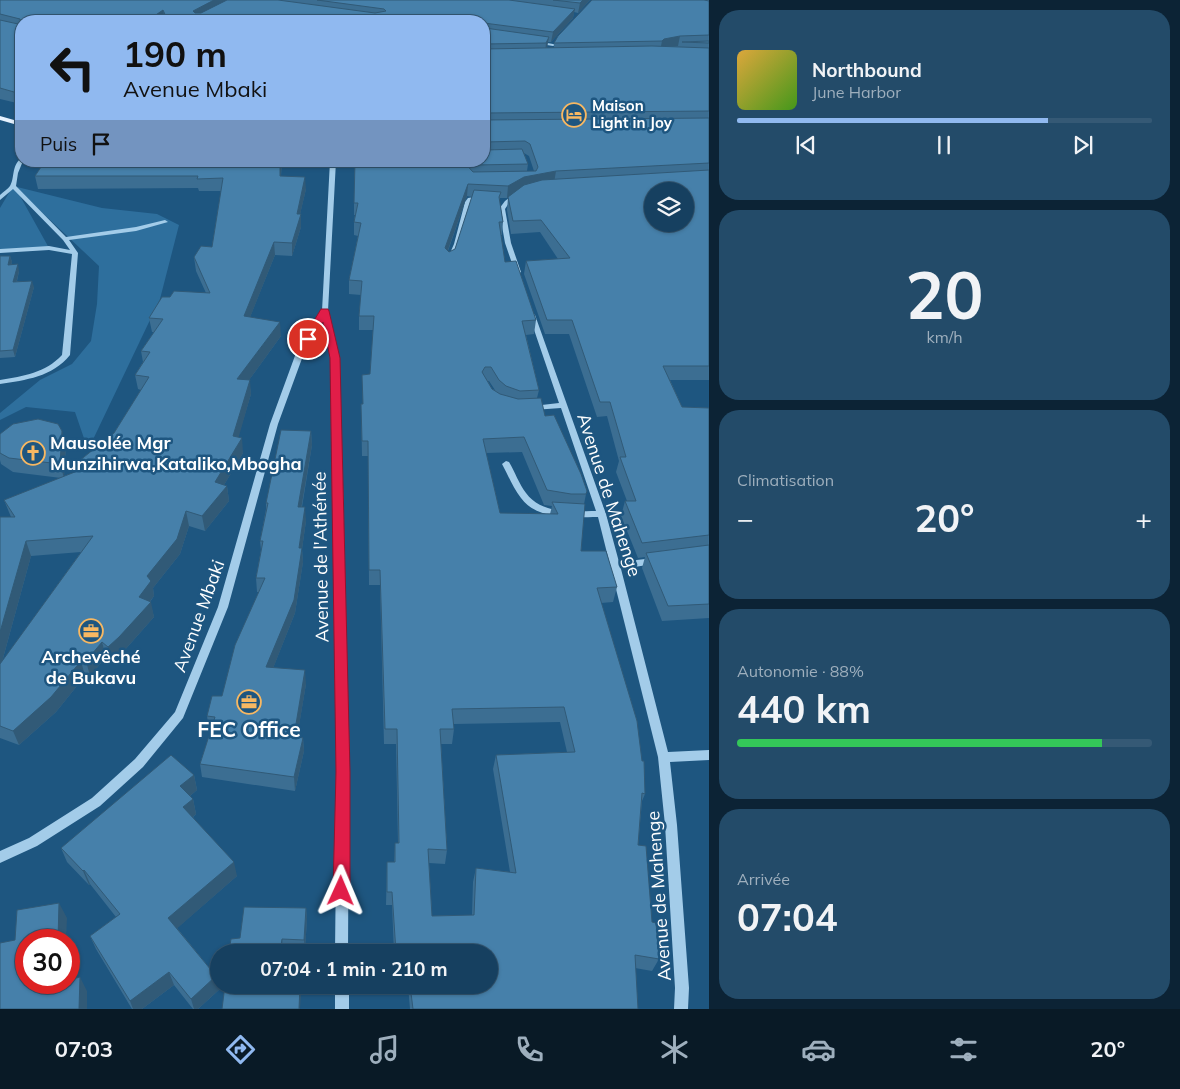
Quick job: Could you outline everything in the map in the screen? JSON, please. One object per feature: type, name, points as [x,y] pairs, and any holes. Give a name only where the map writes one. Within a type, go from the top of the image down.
[{"type":"main road","points":[[0,118],[15,122]]},
{"type":"street","points":[[550,51],[560,38]]},
{"type":"street","points":[[533,42],[553,45]]},
{"type":"street","points":[[0,198],[13,186],[18,167]]},
{"type":"street","name":"Avenue de l'Athénée","points":[[333,167],[325,311],[335,358],[339,488],[343,772],[342,944]]},
{"type":"street","points":[[0,382],[44,373],[58,365],[66,355],[75,253],[65,239],[13,186]]},
{"type":"street","points":[[520,279],[508,244],[502,209],[503,201],[524,193]]},
{"type":"street","points":[[449,262],[457,244],[470,198],[492,200]]},
{"type":"street","points":[[65,239],[136,229],[165,222]]},
{"type":"street","points":[[0,251],[49,248],[75,253]]},
{"type":"street","name":"Avenue de Mahenge","points":[[529,306],[562,405],[602,514],[617,566],[664,757],[679,940],[682,988],[680,1009]]},
{"type":"street","name":"Avenue Mbaki","points":[[0,857],[33,842],[96,802],[139,763],[179,715],[223,607],[274,424],[300,353],[325,311]]},
{"type":"street","points":[[526,409],[562,405]]},
{"type":"street","points":[[506,464],[528,501],[539,508],[550,512],[602,514]]},
{"type":"street","points":[[617,566],[666,559]]},
{"type":"street","points":[[664,757],[709,755]]},
{"type":"street","points":[[342,994],[342,1009]]},
{"type":"shaded area","points":[[13,186],[102,208],[157,214],[179,225],[160,299],[88,450],[75,412],[26,407],[0,420],[0,413],[40,380],[72,364],[91,341],[97,304],[99,266],[15,187],[49,248],[0,251],[0,208]]},
{"type":"building","points":[[0,0],[214,0],[193,11],[195,13],[201,13],[227,0],[278,0],[375,13],[386,11],[384,9],[317,0],[509,0],[575,9],[553,32],[490,24],[490,15],[165,15],[163,10],[156,15],[15,15],[15,18],[0,14]]},
{"type":"building","points":[[553,0],[583,0],[580,3]]},
{"type":"building","points":[[592,0],[709,1],[709,35],[680,36],[662,41],[554,43],[558,36]]},
{"type":"building","points":[[0,20],[15,23],[15,92],[0,88]]},
{"type":"building","points":[[490,29],[549,37],[546,43],[490,44]]},
{"type":"building","points":[[709,41],[709,43],[682,42]]},
{"type":"building","points":[[652,46],[709,48],[709,111],[490,113],[490,49]]},
{"type":"building","points":[[709,118],[709,163],[556,171],[524,177],[508,186],[468,184],[445,248],[449,252],[455,249],[474,190],[501,192],[499,197],[503,222],[499,222],[505,262],[516,261],[536,320],[522,321],[539,390],[520,391],[506,386],[499,380],[491,367],[485,367],[482,372],[492,389],[500,394],[518,399],[541,398],[545,416],[554,415],[581,474],[587,491],[586,494],[571,494],[547,490],[524,437],[483,439],[500,513],[558,514],[552,502],[585,504],[581,551],[606,551],[617,587],[597,588],[637,721],[642,761],[644,761],[645,794],[642,793],[638,845],[646,846],[652,922],[656,923],[659,959],[635,955],[638,1009],[413,1009],[411,994],[498,994],[498,944],[395,944],[392,892],[387,892],[387,862],[395,862],[395,843],[399,843],[397,729],[385,729],[380,570],[369,570],[368,441],[362,441],[361,404],[363,404],[362,375],[370,374],[374,316],[359,316],[362,281],[349,280],[361,223],[354,222],[358,203],[354,203],[355,167],[468,167],[473,172],[536,171],[538,167],[530,144],[525,141],[490,142],[490,120]],"holes":[[[564,707],[575,752],[496,755],[516,873],[476,868],[474,915],[432,916],[428,849],[447,850],[440,729],[454,729],[452,709]]]},
{"type":"building","points":[[522,149],[528,164],[490,165],[490,150]]},
{"type":"building","points":[[41,167],[280,167],[280,176],[305,177],[297,214],[301,214],[292,243],[274,242],[244,316],[280,322],[237,379],[250,380],[233,436],[242,438],[215,482],[227,486],[202,516],[186,511],[177,539],[147,576],[151,581],[139,597],[151,602],[108,647],[102,642],[86,661],[81,661],[51,697],[13,731],[0,726],[0,664],[93,536],[26,541],[0,632],[0,517],[15,517],[4,500],[90,466],[74,465],[114,433],[149,377],[135,375],[150,352],[141,351],[163,319],[149,318],[162,297],[170,297],[174,291],[210,293],[194,257],[201,246],[212,247],[223,178],[197,179],[198,176],[35,176]]},
{"type":"building","points":[[709,170],[709,366],[663,366],[682,407],[709,408],[709,535],[642,543],[625,501],[636,501],[620,457],[626,457],[610,402],[600,402],[572,320],[547,320],[526,261],[570,258],[541,220],[513,221],[508,197],[524,185],[542,180]]},
{"type":"building","points":[[0,256],[10,256],[8,265],[18,264],[13,282],[32,281],[13,350],[0,351]]},
{"type":"building","name":"Mausolée Mgr Munzihirwa,Kataliko,Mbogha","points":[[38,419],[58,424],[62,431],[60,464],[9,458],[0,453],[0,434],[13,424]]},
{"type":"building","points":[[281,430],[311,431],[298,507],[305,507],[299,548],[302,548],[294,600],[266,667],[305,670],[294,736],[303,738],[294,777],[200,764],[215,717],[207,716],[212,696],[222,696],[235,645],[265,578],[256,578],[263,541],[260,541],[268,503],[266,503]]},
{"type":"building","points":[[709,545],[709,604],[668,606],[646,553]]},
{"type":"building","points":[[171,755],[194,775],[180,786],[193,799],[183,807],[234,862],[168,918],[210,969],[210,982],[191,999],[169,972],[130,1001],[90,936],[120,914],[84,870],[61,848]]},
{"type":"building","points":[[59,903],[58,929],[16,929],[17,910]]},
{"type":"building","points":[[244,907],[306,908],[304,940],[282,939],[281,944],[230,944],[231,939],[240,938]]},
{"type":"building","points":[[15,940],[15,994],[79,994],[79,1009],[0,1009],[0,943]]},
{"type":"building","points":[[224,994],[300,994],[299,1009],[222,1009]]},
{"type":"place","name":"Maison Light in Joy","points":[[574,115]]},
{"type":"place","name":"Mausolée Mgr Munzihirwa,Kataliko,Mbogha","points":[[33,453]]},
{"type":"place","name":"Archevêché de Bukavu","points":[[91,631]]},
{"type":"place","name":"FEC Office","points":[[249,702]]},
{"type":"route","points":[[308,339],[325,311],[335,358],[343,772],[341,891]]}]
